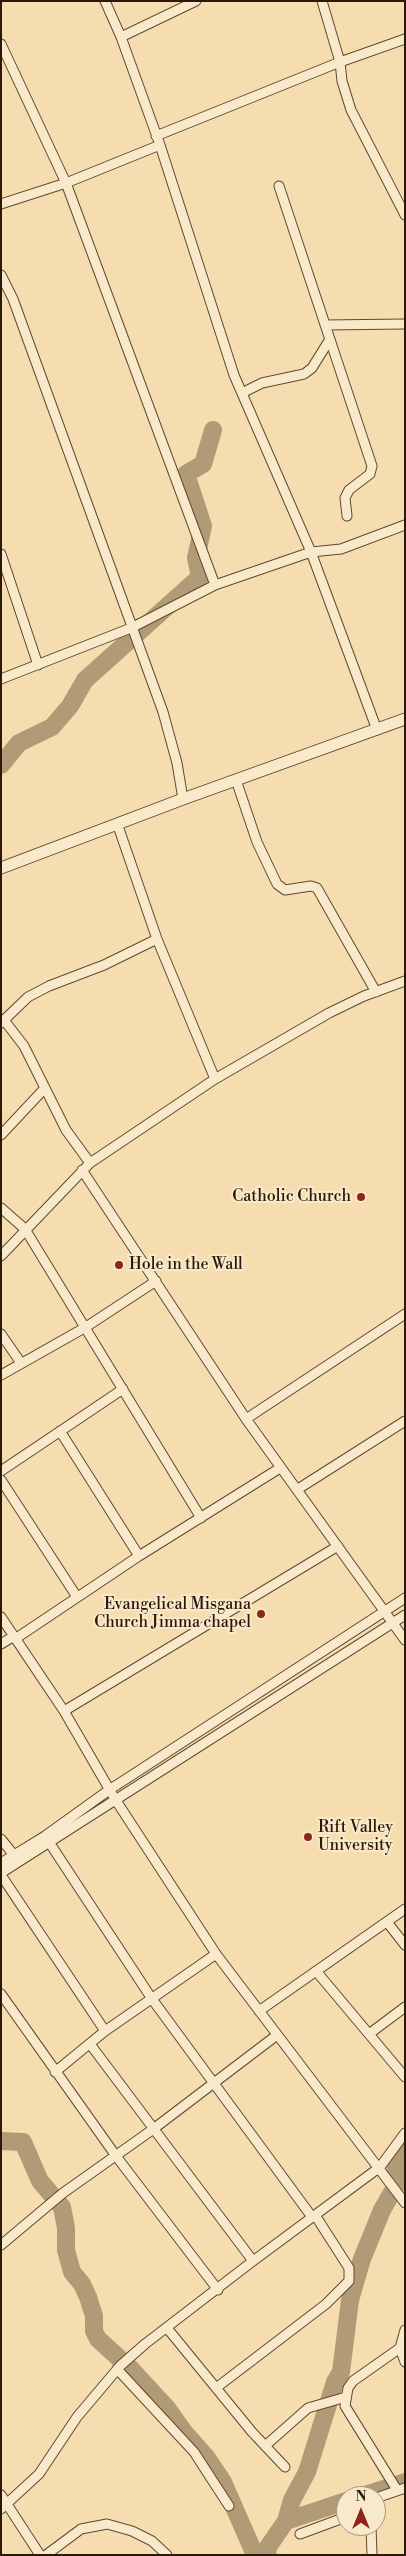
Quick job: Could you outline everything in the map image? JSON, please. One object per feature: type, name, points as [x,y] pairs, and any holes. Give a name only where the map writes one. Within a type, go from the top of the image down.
[{"type":"street","points":[[105,1],[121,37],[158,141],[234,375],[310,552],[377,730]]},
{"type":"street","points":[[121,37],[196,1]]},
{"type":"street","points":[[322,1],[340,62],[342,81],[351,110],[405,215]]},
{"type":"street","points":[[1,204],[66,183],[340,62],[405,39]]},
{"type":"street","points":[[1,44],[66,183],[215,585]]},
{"type":"street","points":[[279,186],[372,466],[370,474],[349,490],[345,498],[348,516]]},
{"type":"street","points":[[1,275],[13,299],[163,712],[178,763],[184,799]]},
{"type":"street","points":[[325,325],[405,324]]},
{"type":"street","points":[[242,394],[262,383],[304,374],[312,368],[330,339]]},
{"type":"street","points":[[1,679],[131,628],[215,585],[310,552],[341,549],[405,525]]},
{"type":"street","points":[[1,554],[38,665]]},
{"type":"street","points":[[1,868],[118,826],[184,799],[405,720]]},
{"type":"street","points":[[236,780],[257,842],[277,884],[285,890],[311,886],[317,888],[376,992]]},
{"type":"street","points":[[118,826],[158,939],[215,1079]]},
{"type":"street","points":[[90,1163],[66,1130],[24,1046],[3,1021],[28,997],[49,986],[104,965],[158,939]]},
{"type":"street","points":[[1,1256],[90,1163],[215,1079],[329,1013],[405,981]]},
{"type":"street","points":[[1,1135],[45,1088]]},
{"type":"street","points":[[82,1170],[246,1419],[405,1640]]},
{"type":"street","points":[[1,1208],[25,1229],[201,1518]]},
{"type":"street","points":[[1,1375],[86,1327],[156,1281]]},
{"type":"street","points":[[246,1419],[405,1314]]},
{"type":"street","points":[[1,1334],[21,1363]]},
{"type":"street","points":[[1,1470],[123,1389]]},
{"type":"street","points":[[298,1489],[405,1421]]},
{"type":"street","points":[[60,1431],[139,1556]]},
{"type":"street","points":[[1,1644],[14,1638],[139,1556],[280,1468]]},
{"type":"street","points":[[1,1480],[77,1597]]},
{"type":"street","points":[[64,1711],[338,1546]]},
{"type":"street","points":[[47,1839],[109,1790],[405,1598]]},
{"type":"street","points":[[105,2031],[1,1874],[17,1859],[47,1839],[115,1799],[405,1614]]},
{"type":"street","points":[[1,1617],[64,1711],[109,1790],[216,1954],[380,2167],[405,2203]]},
{"type":"street","points":[[1,1839],[17,1859]]},
{"type":"street","points":[[47,1839],[152,1999],[213,2085],[314,2216],[349,2268],[349,2282],[326,2304],[216,2388]]},
{"type":"street","points":[[1,1864],[17,1859]]},
{"type":"street","points":[[259,2012],[405,1909]]},
{"type":"street","points":[[386,1922],[405,1945]]},
{"type":"street","points":[[55,2072],[105,2031],[216,1954]]},
{"type":"street","points":[[316,1971],[405,2077]]},
{"type":"street","points":[[1,1994],[116,2156],[218,2290]]},
{"type":"street","points":[[369,2034],[405,2007]]},
{"type":"street","points":[[1,2245],[63,2193],[213,2085],[277,2035]]},
{"type":"street","points":[[90,2044],[152,2130],[252,2261]]},
{"type":"street","points":[[4,2507],[39,2474],[77,2417],[118,2368],[252,2261],[380,2167],[405,2133]]},
{"type":"street","points":[[167,2328],[285,2467]]},
{"type":"street","points":[[405,2330],[400,2348],[405,2362]]},
{"type":"street","points":[[386,2494],[401,2489],[345,2406],[346,2397],[353,2381],[400,2348]]},
{"type":"street","points":[[118,2368],[194,2452],[228,2506]]},
{"type":"street","points":[[266,2446],[308,2408],[346,2397]]},
{"type":"street","points":[[1,2495],[4,2507],[40,2555]]},
{"type":"street","points":[[300,2534],[336,2521]]},
{"type":"street","points":[[46,2555],[66,2538],[81,2529],[107,2524],[132,2531],[152,2542],[167,2555]]},
{"type":"street","points":[[371,2536],[372,2555]]},
{"type":"waterway","points":[[1,765],[19,743],[52,727],[70,706],[85,680],[200,577],[196,558],[203,526],[186,474],[203,464],[213,430]]},
{"type":"waterway","points":[[1,2141],[23,2142],[40,2181],[62,2207],[66,2228],[66,2250],[72,2272],[82,2284],[88,2297],[94,2316],[94,2331],[98,2339],[131,2369],[167,2408],[184,2432],[207,2458],[223,2482],[255,2555]]},
{"type":"waterway","points":[[267,2555],[268,2547],[286,2521],[292,2500],[307,2472],[335,2382],[341,2372],[350,2300],[362,2259],[382,2210],[398,2182],[395,2164],[405,2146]]},
{"type":"waterway","points":[[386,2488],[405,2482]]},
{"type":"waterway","points":[[286,2521],[336,2504]]},
{"type":"place","name":"Catholic Church","points":[[361,1197]]},
{"type":"place","name":"Hole in the Wall","points":[[119,1265]]},
{"type":"place","name":"Evangelical Misgana Church Jimma chapel","points":[[261,1614]]},
{"type":"place","name":"Rift Valley University","points":[[308,1837]]}]
